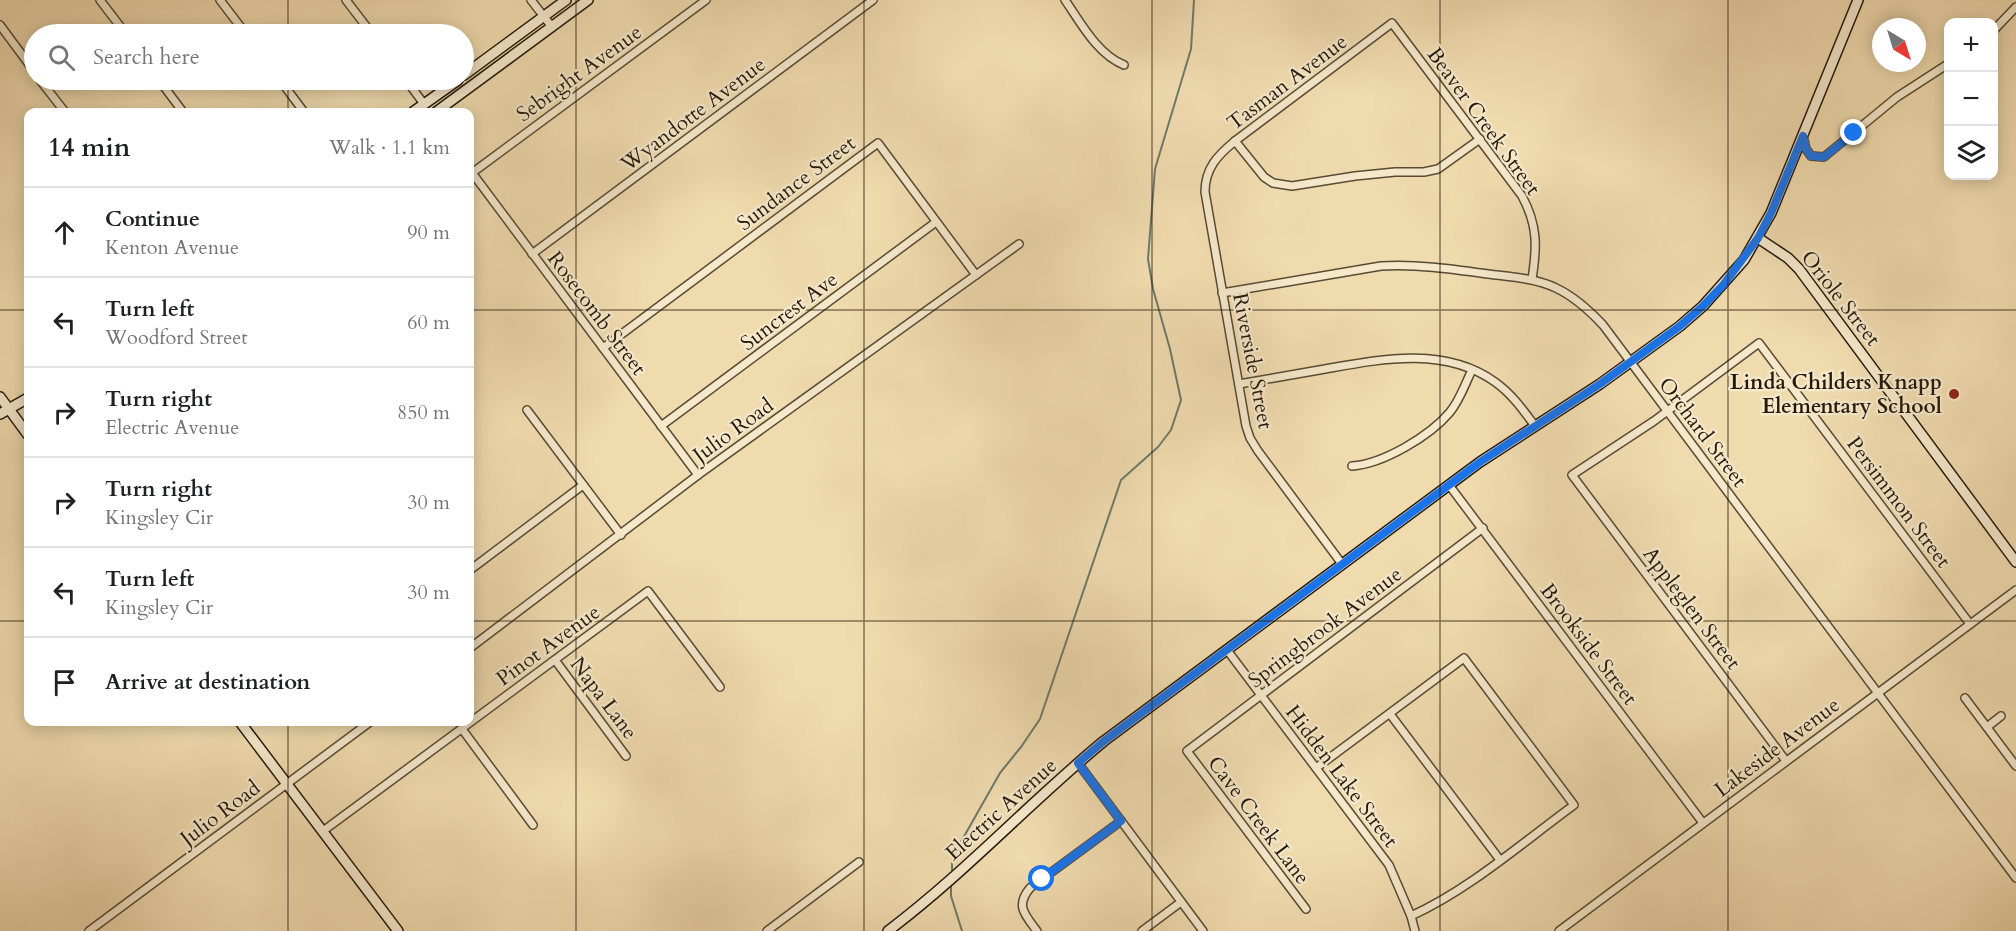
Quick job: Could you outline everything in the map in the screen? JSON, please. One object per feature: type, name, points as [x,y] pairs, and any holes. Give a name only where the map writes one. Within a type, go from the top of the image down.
[{"type":"street","points":[[100,0],[118,24]]},
{"type":"street","points":[[220,0],[238,24]]},
{"type":"street","points":[[346,0],[364,24]]},
{"type":"street","points":[[531,0],[552,27]]},
{"type":"street","points":[[474,68],[566,0]]},
{"type":"street","points":[[474,84],[588,0]]},
{"type":"street","name":"Sebright Avenue","points":[[474,170],[706,0]]},
{"type":"street","name":"Wyandotte Avenue","points":[[532,254],[873,0]]},
{"type":"street","points":[[1065,0],[1103,53],[1124,65]]},
{"type":"street","name":"Electric Avenue","points":[[888,931],[934,895],[1078,763],[1480,462],[1631,363],[1703,306],[1724,284],[1758,238],[1771,213],[1858,0]]},
{"type":"street","points":[[1998,26],[2016,7]]},
{"type":"street","name":"Beaver Creek Street","points":[[1392,23],[1522,196],[1530,211],[1535,231],[1536,250],[1532,279]]},
{"type":"street","name":"Tasman Avenue","points":[[1208,172],[1214,161],[1235,141],[1392,23]]},
{"type":"street","points":[[0,25],[24,57]]},
{"type":"street","points":[[1803,136],[1806,149],[1811,156],[1824,157],[1898,97],[1944,67]]},
{"type":"street","points":[[48,90],[62,108]]},
{"type":"street","points":[[166,90],[180,108]]},
{"type":"street","points":[[287,90],[301,108]]},
{"type":"street","points":[[414,90],[424,104]]},
{"type":"street","points":[[418,108],[444,90]]},
{"type":"street","points":[[441,108],[466,90]]},
{"type":"street","points":[[1235,141],[1264,177],[1273,183],[1292,186],[1355,176],[1424,172],[1438,169],[1480,139]]},
{"type":"street","name":"Sundance Street","points":[[603,348],[878,143],[976,275]]},
{"type":"street","name":"Riverside Street","points":[[1208,172],[1205,192],[1250,438],[1342,564]]},
{"type":"street","name":"Rosecomb Street","points":[[474,176],[698,476]]},
{"type":"street","name":"Suncrest Ave","points":[[661,426],[936,222]]},
{"type":"street","name":"Oriole Street","points":[[1758,238],[1788,258],[1799,269],[2016,562]]},
{"type":"street","name":"Julio Road","points":[[474,645],[698,476],[1019,244]]},
{"type":"street","name":"Orchard Street","points":[[1222,293],[1393,265],[1427,266],[1532,279],[1564,292],[1591,312],[1631,363],[2016,878]]},
{"type":"street","name":"Persimmon Street","points":[[1667,411],[1759,343],[1970,624]]},
{"type":"street","points":[[1239,384],[1376,360],[1401,357],[1428,359],[1453,363],[1493,380],[1508,392],[1535,426]]},
{"type":"street","points":[[1352,466],[1375,462],[1422,436],[1438,424],[1451,411],[1472,370]]},
{"type":"street","points":[[0,397],[4,411],[24,431]]},
{"type":"street","points":[[4,411],[24,400]]},
{"type":"street","points":[[527,410],[621,535]]},
{"type":"street","name":"Appleglen Street","points":[[1667,411],[1572,475],[1786,761]]},
{"type":"street","points":[[474,567],[584,485]]},
{"type":"street","name":"Brookside Street","points":[[1449,485],[1702,824]]},
{"type":"street","name":"Springbrook Avenue","points":[[1187,751],[1483,528]]},
{"type":"street","name":"Lakeside Avenue","points":[[1558,931],[2016,590]]},
{"type":"street","name":"Pinot Avenue","points":[[474,720],[648,591],[720,687]]},
{"type":"street","name":"Hidden Lake Street","points":[[1227,650],[1389,865],[1415,931]]},
{"type":"street","points":[[1316,768],[1464,658],[1574,805],[1458,891],[1411,916]]},
{"type":"street","name":"Napa Lane","points":[[555,660],[626,756]]},
{"type":"street","points":[[1965,698],[2016,766]]},
{"type":"street","points":[[1390,714],[1500,860]]},
{"type":"street","points":[[1987,727],[2001,716]]},
{"type":"street","points":[[243,726],[398,931]]},
{"type":"street","name":"Julio Road","points":[[89,931],[365,726]]},
{"type":"street","name":"Pinot Avenue","points":[[323,831],[466,726]]},
{"type":"street","points":[[462,729],[533,825]]},
{"type":"street","name":"Cave Creek Lane","points":[[1187,751],[1306,909]]},
{"type":"street","points":[[1078,763],[1203,931]]},
{"type":"street","points":[[1037,931],[1026,916],[1022,902],[1030,888],[1121,821]]},
{"type":"street","points":[[767,931],[859,862]]},
{"type":"street","points":[[1142,931],[1181,902]]},
{"type":"waterway","points":[[952,873],[952,861],[958,847],[1000,773],[1040,719],[1121,480],[1158,447],[1171,430],[1181,400],[1170,349],[1153,289],[1148,259],[1155,169],[1191,49],[1194,0]]},
{"type":"waterway","points":[[951,885],[951,896],[962,931]]},
{"type":"place","name":"Linda Childers Knapp Elementary School","points":[[1954,394]]},
{"type":"route","points":[[1042,879],[1121,821],[1078,763],[1104,741],[1480,462],[1631,363],[1680,326],[1703,306],[1744,260],[1771,213],[1803,136],[1806,149],[1811,156],[1824,157],[1854,133]]}]
